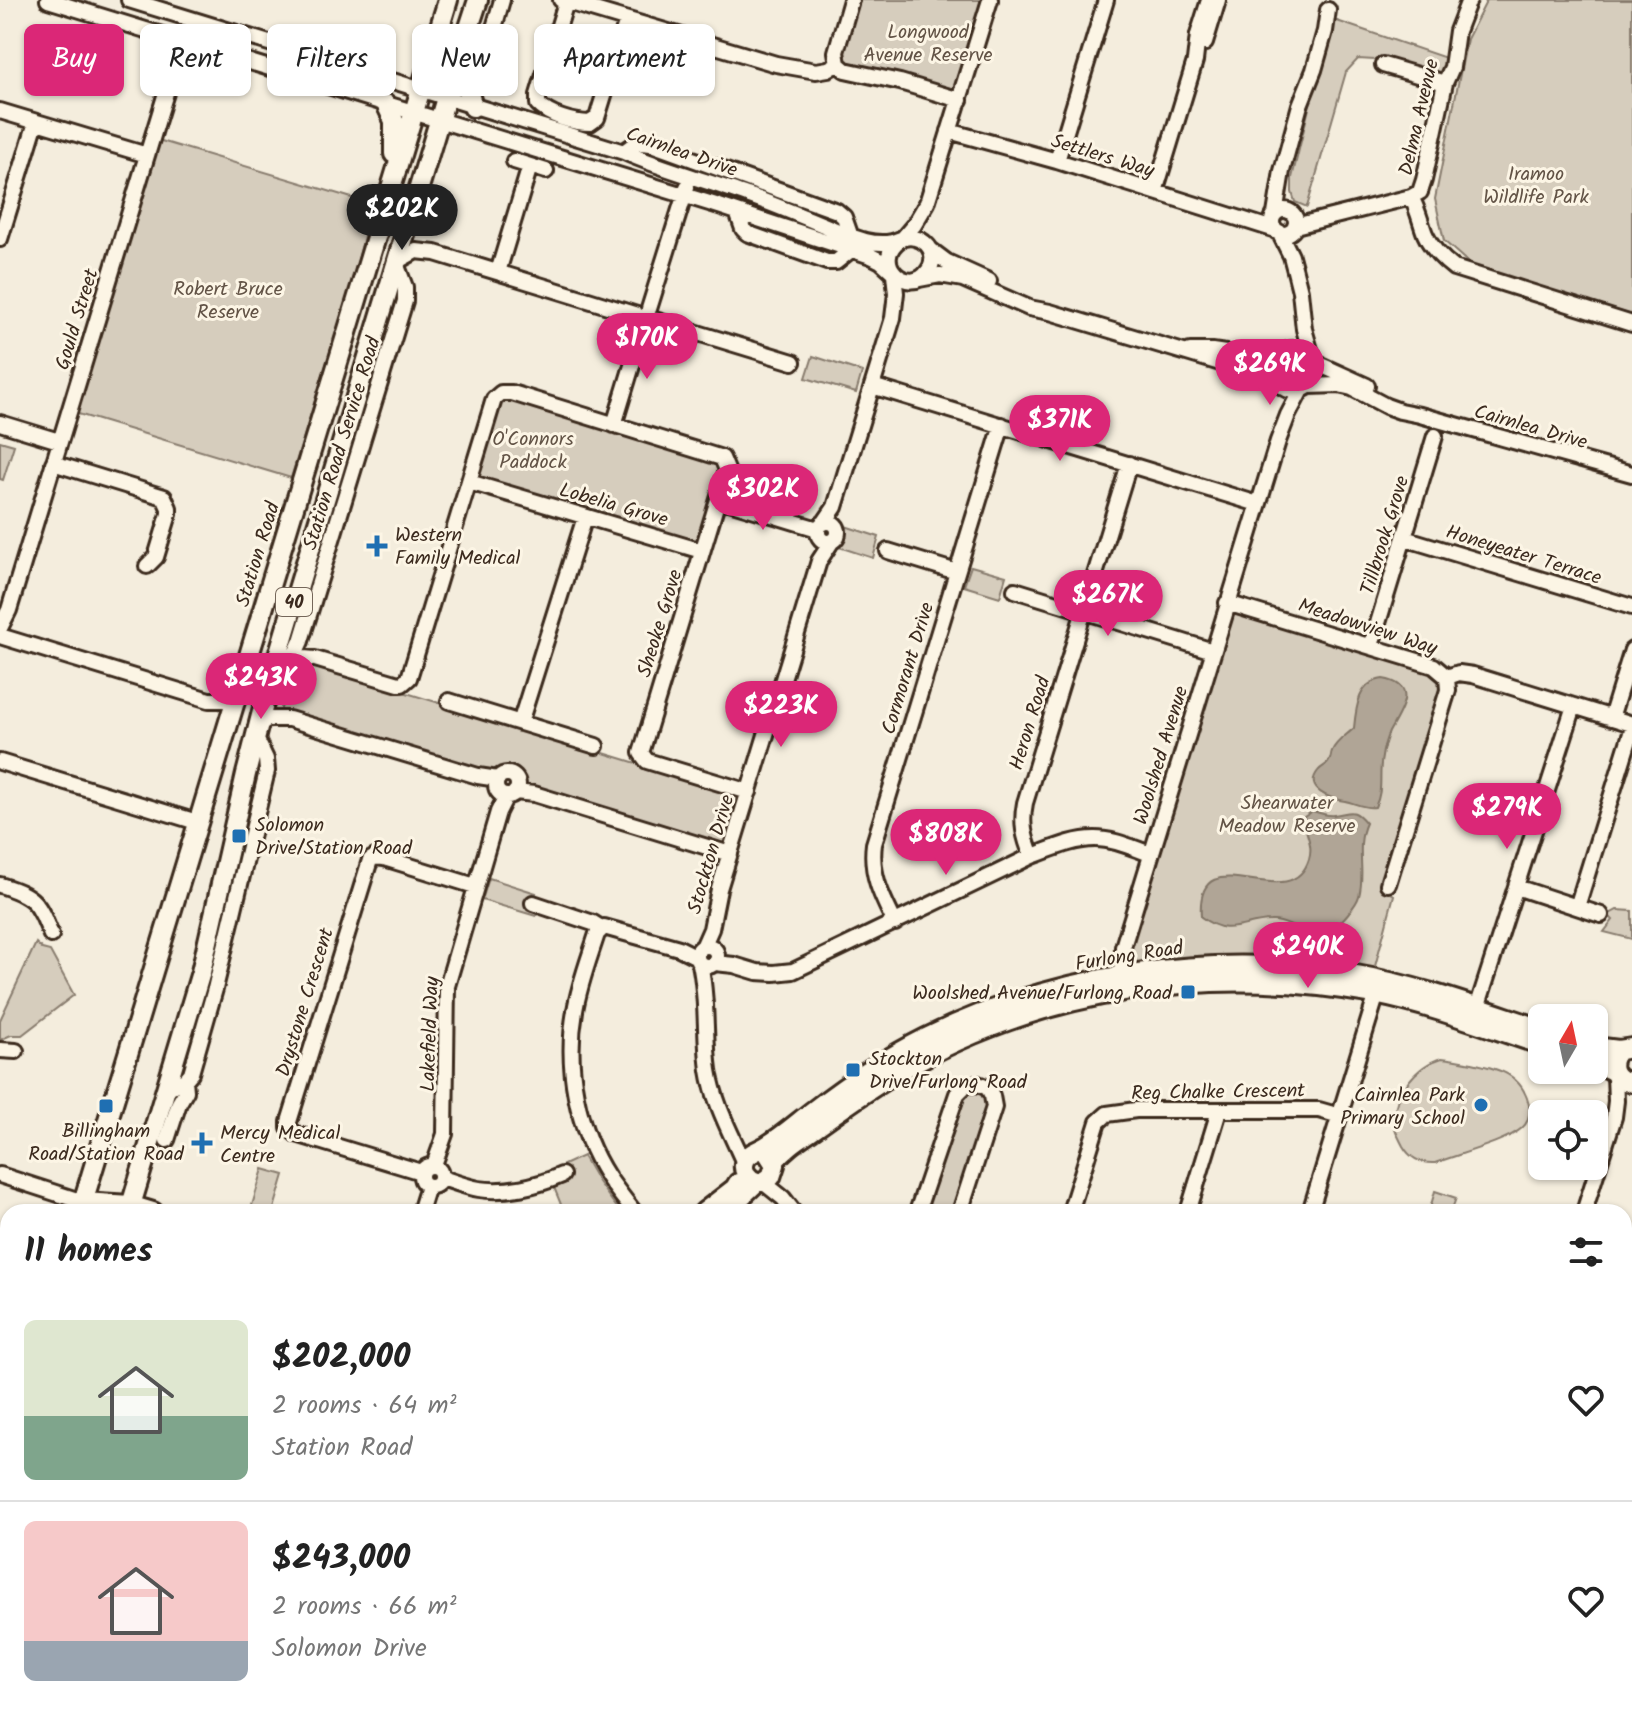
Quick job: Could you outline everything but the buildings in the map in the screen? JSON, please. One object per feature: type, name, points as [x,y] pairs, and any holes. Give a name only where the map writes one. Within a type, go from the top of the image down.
[{"type":"main road","name":"Station Road","points":[[441,24],[448,0]]},
{"type":"main road","name":"40","points":[[470,24],[478,0]]},
{"type":"main road","name":"Station Road","points":[[83,1204],[418,96]]},
{"type":"main road","points":[[471,96],[473,107]]},
{"type":"main road","name":"40","points":[[132,1204],[176,1084],[267,692],[283,662],[446,98]]},
{"type":"main road","points":[[386,104],[395,129],[392,185]]},
{"type":"main road","name":"Furlong Road","points":[[714,1204],[844,1088],[926,1039],[974,1017],[1043,993],[1124,982],[1166,969],[1277,966],[1317,970],[1379,988],[1477,1008],[1528,1024]]},
{"type":"main road","name":"Furlong Road","points":[[1379,988],[1420,1006],[1528,1041]]},
{"type":"main road","points":[[1623,1078],[1612,1060],[1627,1046]]},
{"type":"main road","name":"Furlong Road","points":[[731,1204],[759,1167]]},
{"type":"street","name":"Cairnlea Drive","points":[[129,0],[210,24]]},
{"type":"street","points":[[495,24],[502,0]]},
{"type":"street","points":[[851,0],[836,52],[838,64],[850,72],[900,82],[960,100]]},
{"type":"street","points":[[719,499],[826,531],[893,318],[896,293],[889,257],[895,243],[914,225],[927,203],[990,0]]},
{"type":"street","points":[[1057,161],[1106,0]]},
{"type":"street","points":[[1155,192],[1195,61],[1198,35],[1209,0]]},
{"type":"street","points":[[1195,61],[1207,38],[1218,0]]},
{"type":"street","name":"Delma Avenue","points":[[1284,222],[1323,219],[1411,197],[1422,188],[1445,83],[1452,67],[1457,31],[1469,0]]},
{"type":"street","points":[[627,20],[600,111],[594,121],[581,122],[548,112],[538,104],[564,1],[627,20],[758,60],[822,70],[838,64]]},
{"type":"street","name":"Cairnlea Drive","points":[[59,2],[140,27]]},
{"type":"street","points":[[893,273],[904,280],[940,275],[963,279],[1029,308],[1243,369],[1278,382],[1289,390],[1305,388],[1316,375],[1304,329],[1280,185],[1330,5]]},
{"type":"street","name":"Cairnlea Drive","points":[[251,36],[412,87]]},
{"type":"street","name":"Cairnlea Drive","points":[[251,61],[737,212],[851,244],[890,243],[902,238]]},
{"type":"street","points":[[1383,65],[1445,83]]},
{"type":"street","name":"Gould Street","points":[[2,634],[165,96]]},
{"type":"street","name":"Cairnlea Drive","points":[[440,96],[624,152],[651,164],[747,195],[851,244],[876,258],[893,273]]},
{"type":"street","points":[[0,111],[147,155]]},
{"type":"street","points":[[0,239],[36,122]]},
{"type":"street","name":"Settlers Way","points":[[949,131],[1244,219],[1284,222]]},
{"type":"street","points":[[624,152],[633,144],[651,144],[837,211],[844,217],[851,244]]},
{"type":"street","points":[[514,161],[546,171]]},
{"type":"street","points":[[498,272],[530,166]]},
{"type":"street","points":[[283,662],[315,659],[399,684],[409,678],[494,399],[501,393],[512,393],[614,425],[691,177]]},
{"type":"street","points":[[1411,197],[1425,236],[1454,268],[1632,324]]},
{"type":"street","points":[[893,318],[932,264],[927,203]]},
{"type":"street","points":[[410,220],[418,241],[435,253]]},
{"type":"street","points":[[902,238],[917,238],[947,262],[1050,312]]},
{"type":"street","points":[[397,263],[416,251],[435,253],[793,362]]},
{"type":"street","name":"Station Road Service Road","points":[[283,662],[296,652],[301,641],[405,301],[405,287],[397,263]]},
{"type":"street","points":[[1278,382],[1275,369],[1279,358],[1295,338],[1301,310]]},
{"type":"street","points":[[1178,350],[1246,356],[1301,350],[1313,360]]},
{"type":"street","name":"Cairnlea Drive","points":[[1313,360],[1420,415]]},
{"type":"street","name":"Woolshed Avenue","points":[[1278,382],[1282,416],[1278,441]]},
{"type":"street","name":"Cairnlea Drive","points":[[1305,388],[1339,385],[1352,388],[1400,411],[1632,474]]},
{"type":"street","points":[[872,386],[1258,504]]},
{"type":"street","name":"Woolshed Avenue","points":[[1124,982],[1123,947],[1227,603],[1278,441],[1288,415],[1305,388]]},
{"type":"street","points":[[0,423],[59,441]]},
{"type":"street","name":"Sheoke Grove","points":[[614,425],[722,458],[727,470],[641,753],[647,761],[749,792]]},
{"type":"street","name":"Cormorant Drive","points":[[895,923],[875,879],[874,844],[1002,425]]},
{"type":"street","name":"Tillbrook Grove","points":[[1371,646],[1435,436]]},
{"type":"street","points":[[53,463],[164,497],[169,514],[156,557],[147,566]]},
{"type":"street","name":"Heron Road","points":[[1032,856],[1022,825],[1025,803],[1129,464]]},
{"type":"street","name":"Lobelia Grove","points":[[469,482],[702,551]]},
{"type":"street","points":[[520,723],[585,517]]},
{"type":"street","name":"Stockton Drive","points":[[788,1204],[732,1133],[716,1099],[709,1070],[705,985],[719,889],[826,531]]},
{"type":"street","name":"Honeyeater Terrace","points":[[1404,538],[1632,607]]},
{"type":"street","points":[[889,550],[957,572]]},
{"type":"street","points":[[1015,591],[1213,651]]},
{"type":"street","name":"Meadowview Way","points":[[1227,603],[1434,666],[1447,677],[1465,673],[1632,727]]},
{"type":"street","points":[[2,634],[209,700],[221,708],[229,720]]},
{"type":"street","points":[[301,641],[303,648],[315,659]]},
{"type":"street","points":[[1611,718],[1632,650]]},
{"type":"street","points":[[1388,884],[1448,690],[1447,677]]},
{"type":"street","points":[[267,692],[277,711],[289,719]]},
{"type":"street","points":[[209,700],[226,700],[237,696]]},
{"type":"street","points":[[449,701],[596,746]]},
{"type":"street","points":[[1477,1008],[1574,706]]},
{"type":"street","points":[[256,731],[268,719],[289,719],[478,776],[506,788],[730,854]]},
{"type":"street","points":[[1577,907],[1632,727]]},
{"type":"street","points":[[0,762],[197,822]]},
{"type":"street","name":"Lakefield Way","points":[[422,1204],[445,1134],[447,986],[506,788]]},
{"type":"street","points":[[533,903],[601,928],[608,927],[757,972],[793,971],[1032,856],[1070,842],[1094,839],[1111,841],[1151,854]]},
{"type":"street","name":"Drystone Crescent","points":[[431,1175],[296,1134],[289,1128],[289,1122],[370,860],[384,858],[475,886]]},
{"type":"street","points":[[0,885],[31,898],[40,909],[51,935]]},
{"type":"street","points":[[1516,887],[1601,915]]},
{"type":"street","points":[[601,928],[574,1013],[571,1051],[573,1081],[575,1097],[597,1156],[607,1176],[628,1204]]},
{"type":"street","points":[[1312,1204],[1379,988]]},
{"type":"street","points":[[0,1050],[16,1051]]},
{"type":"street","points":[[1587,1204],[1623,1078]]},
{"type":"street","points":[[167,1140],[186,1091],[176,1084]]},
{"type":"street","points":[[920,1204],[957,1094],[966,1085],[978,1084],[988,1088],[994,1107],[963,1204]]},
{"type":"street","name":"Reg Chalke Crescent","points":[[1072,1204],[1098,1122],[1107,1114],[1136,1110],[1319,1110],[1340,1116]]},
{"type":"street","points":[[1190,1204],[1219,1111]]},
{"type":"street","points":[[0,1175],[74,1204]]},
{"type":"street","points":[[431,1175],[481,1189],[507,1190],[542,1183],[562,1175]]},
{"type":"green space","name":"Longwood Avenue Reserve","points":[[857,0],[985,0],[958,86],[951,91],[850,65],[843,56],[845,36]]},
{"type":"green space","name":"Iramoo Wildlife Park","points":[[1487,0],[1632,0],[1632,315],[1472,266],[1444,241],[1435,199],[1467,39]]},
{"type":"green space","points":[[1337,21],[1449,59],[1443,76],[1392,61],[1358,59],[1346,72],[1307,207],[1295,202],[1292,178],[1329,26]]},
{"type":"green space","name":"Robert Bruce Reserve","points":[[158,140],[372,204],[356,268],[291,478],[75,413]]},
{"type":"green space","points":[[813,356],[862,372],[856,393],[806,378]]},
{"type":"green space","name":"O'Connors Paddock","points":[[513,398],[719,463],[723,470],[698,544],[478,477],[500,405],[504,399]]},
{"type":"green space","points":[[0,441],[14,445],[3,480],[0,479]]},
{"type":"green space","points":[[845,526],[879,537],[873,558],[839,547],[846,538]]},
{"type":"green space","points":[[971,566],[1006,576],[1000,597],[964,586]]},
{"type":"green space","name":"Shearwater Meadow Reserve","points":[[1232,609],[1433,670],[1443,678],[1444,688],[1382,887],[1394,895],[1374,970],[1303,959],[1266,957],[1158,964],[1130,960],[1127,950]]},
{"type":"green space","points":[[295,659],[738,794],[723,846],[280,712]]},
{"type":"green space","points":[[489,878],[536,893],[532,907],[539,909],[536,916],[482,900]]},
{"type":"green space","points":[[1617,910],[1632,911],[1632,939],[1604,932],[1613,920],[1608,915]]},
{"type":"green space","points":[[36,943],[50,951],[74,995],[22,1035],[11,1035],[0,1040],[0,1020]]},
{"type":"green space","points":[[1442,1058],[1468,1062],[1508,1075],[1526,1095],[1528,1118],[1524,1126],[1494,1143],[1435,1163],[1412,1157],[1395,1128],[1394,1112],[1408,1082]]},
{"type":"green space","points":[[973,1089],[985,1093],[987,1103],[955,1204],[927,1204],[963,1095]]},
{"type":"green space","points":[[583,1156],[614,1204],[561,1204],[553,1185],[557,1168]]},
{"type":"green space","points":[[263,1169],[284,1175],[275,1204],[252,1204]]},
{"type":"green space","points":[[1435,1191],[1456,1198],[1454,1204],[1431,1204]]},
{"type":"shaded area","points":[[1383,679],[1401,687],[1404,701],[1385,744],[1375,807],[1364,807],[1326,796],[1316,788],[1314,778],[1329,761],[1336,744],[1354,728],[1357,704],[1363,691],[1368,685]]},
{"type":"shaded area","points":[[1313,811],[1329,815],[1355,813],[1366,823],[1361,841],[1359,896],[1339,924],[1316,930],[1300,929],[1275,921],[1228,928],[1201,917],[1203,893],[1213,881],[1228,877],[1283,882],[1299,876],[1310,853],[1304,817]]},
{"type":"place","name":"Western Family Medical","points":[[377,546]]},
{"type":"place","name":"Solomon Drive/Station Road","points":[[239,836]]},
{"type":"place","name":"Woolshed Avenue/Furlong Road","points":[[1188,992]]},
{"type":"place","name":"Stockton Drive/Furlong Road","points":[[853,1070]]},
{"type":"place","name":"Cairnlea Park Primary School","points":[[1481,1105]]},
{"type":"place","name":"Billingham Road/Station Road","points":[[106,1106]]},
{"type":"place","name":"Mercy Medical Centre","points":[[202,1143]]}]
